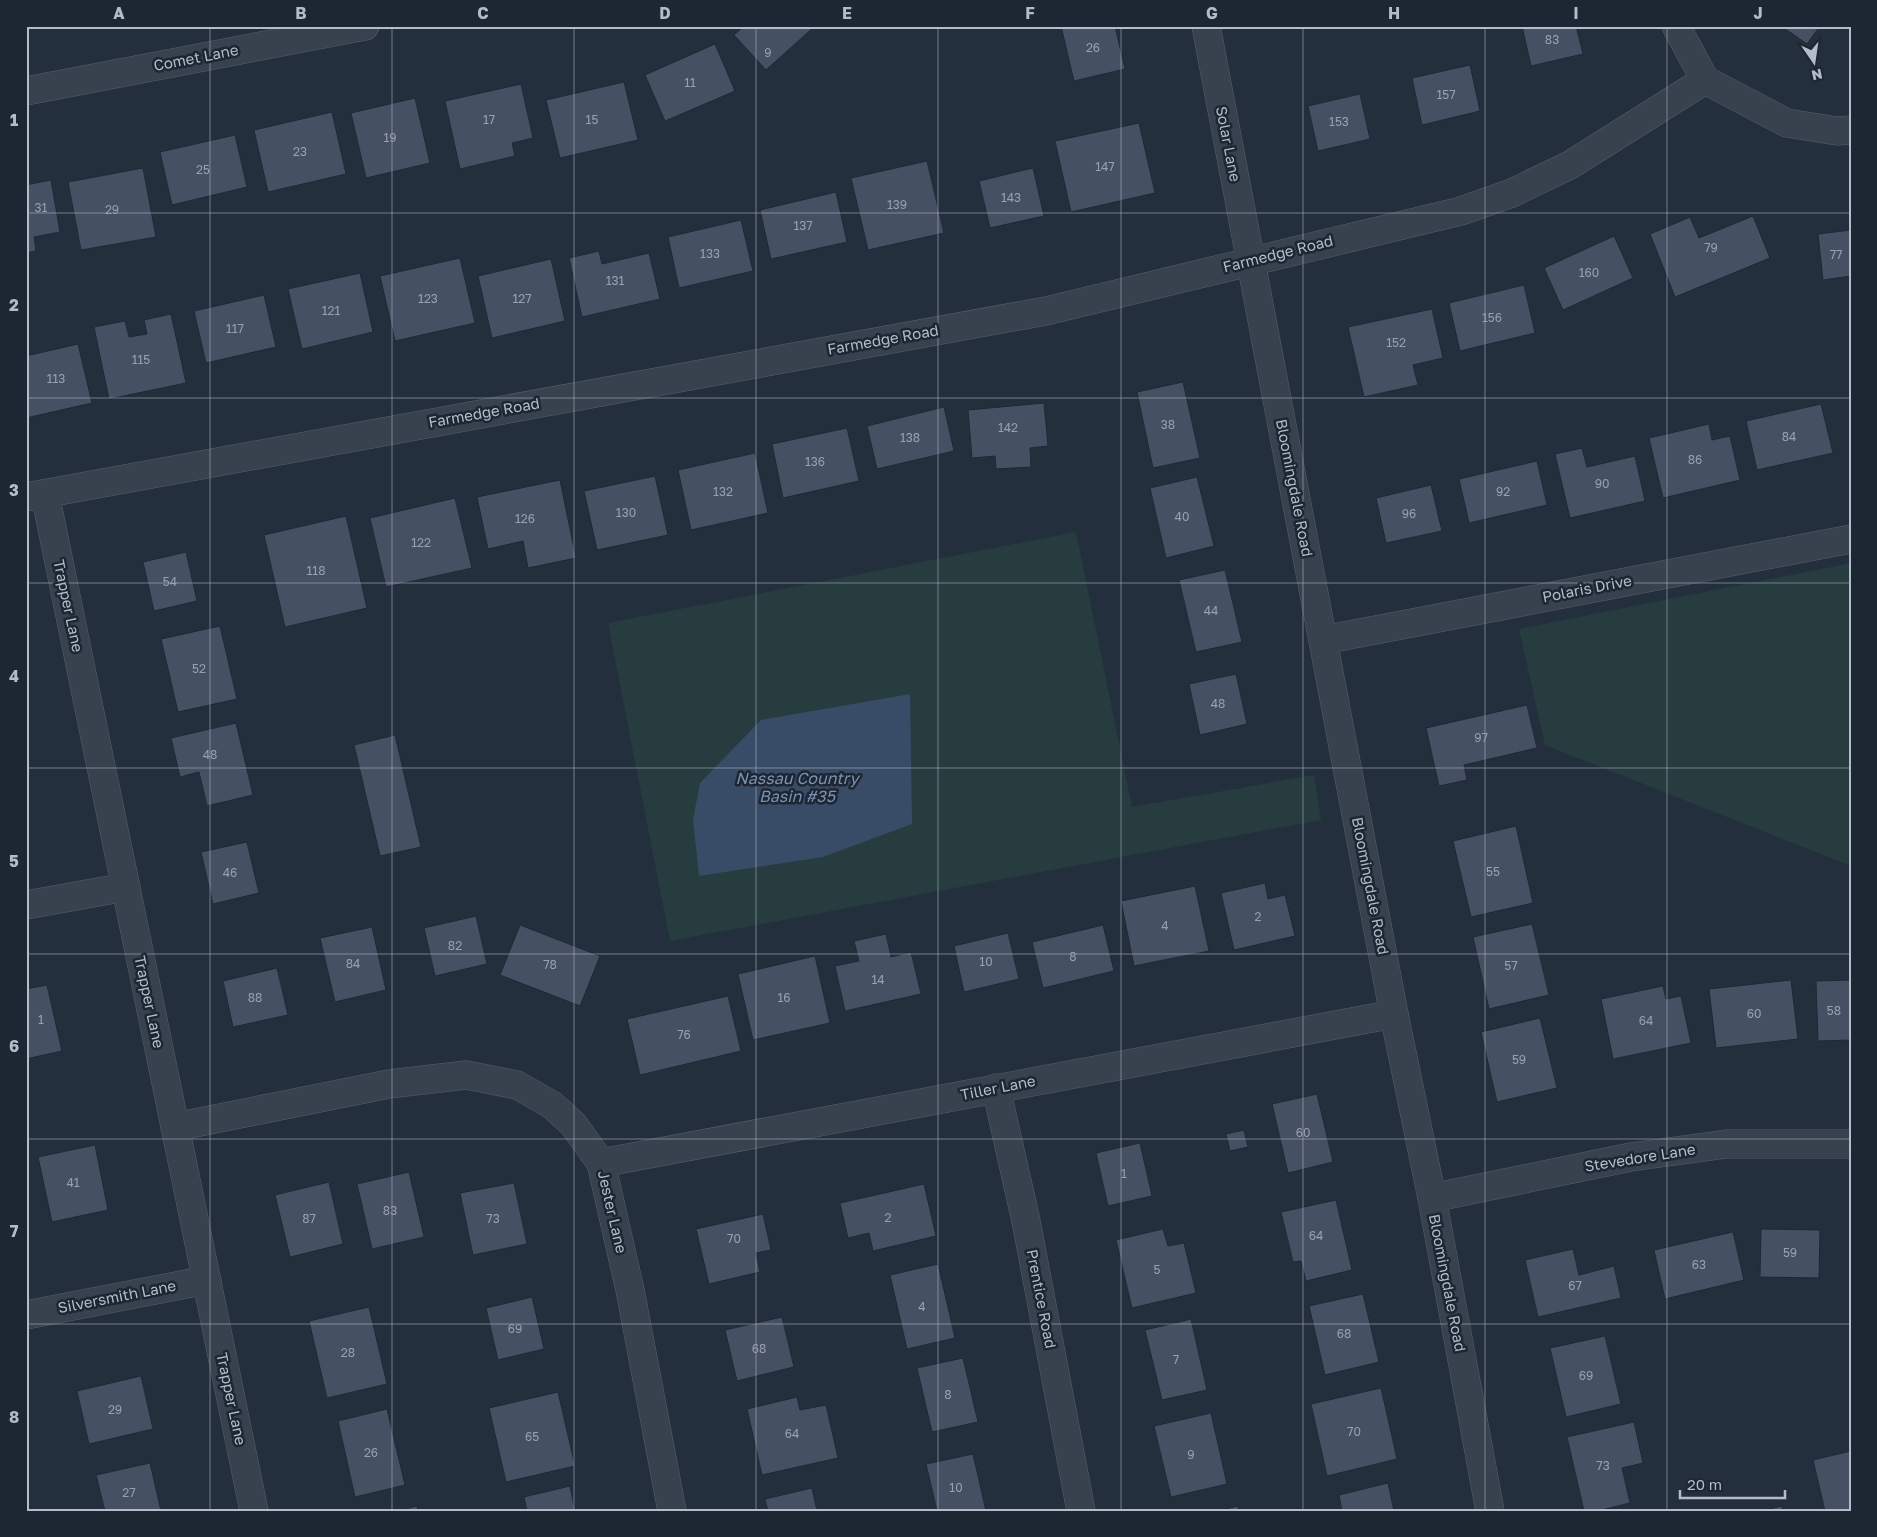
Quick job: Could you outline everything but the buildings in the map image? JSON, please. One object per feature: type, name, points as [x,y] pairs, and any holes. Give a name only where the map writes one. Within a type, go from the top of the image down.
[{"type":"street","name":"Comet Lane","points":[[26,91],[365,26]]},
{"type":"street","name":"Solar Lane","points":[[1206,26],[1250,261]]},
{"type":"street","points":[[1676,26],[1705,80],[1787,123],[1837,131],[1851,130]]},
{"type":"street","name":"Farmedge Road","points":[[36,495],[1046,311],[1461,211],[1512,193],[1570,165],[1705,80]]},
{"type":"street","name":"Bloomingdale Road","points":[[1250,261],[1394,1014],[1432,1198],[1490,1511]]},
{"type":"street","name":"Trapper Lane","points":[[36,495],[126,887],[254,1511]]},
{"type":"street","name":"Polaris Drive","points":[[1323,640],[1851,539]]},
{"type":"street","points":[[26,905],[126,887]]},
{"type":"street","name":"Tiller Lane","points":[[601,1163],[1394,1014]]},
{"type":"street","name":"Jester Lane","points":[[175,1127],[389,1084],[466,1075],[517,1085],[552,1105],[573,1124],[601,1163],[630,1290],[672,1511]]},
{"type":"street","name":"Prentice Road","points":[[996,1088],[1026,1221],[1081,1511]]},
{"type":"street","name":"Stevedore Lane","points":[[1432,1198],[1632,1157],[1727,1144],[1851,1144]]},
{"type":"street","name":"Silversmith Lane","points":[[26,1315],[207,1280]]},
{"type":"green space","name":"Nassau Country Basin #35","points":[[1076,532],[1132,807],[1314,775],[1321,820],[670,941],[608,623]]},
{"type":"green space","points":[[1851,563],[1851,866],[1545,745],[1519,629]]},
{"type":"water","name":"Nassau Country Basin #35","points":[[910,694],[912,824],[823,857],[699,876],[693,820],[700,783],[761,720]]}]
